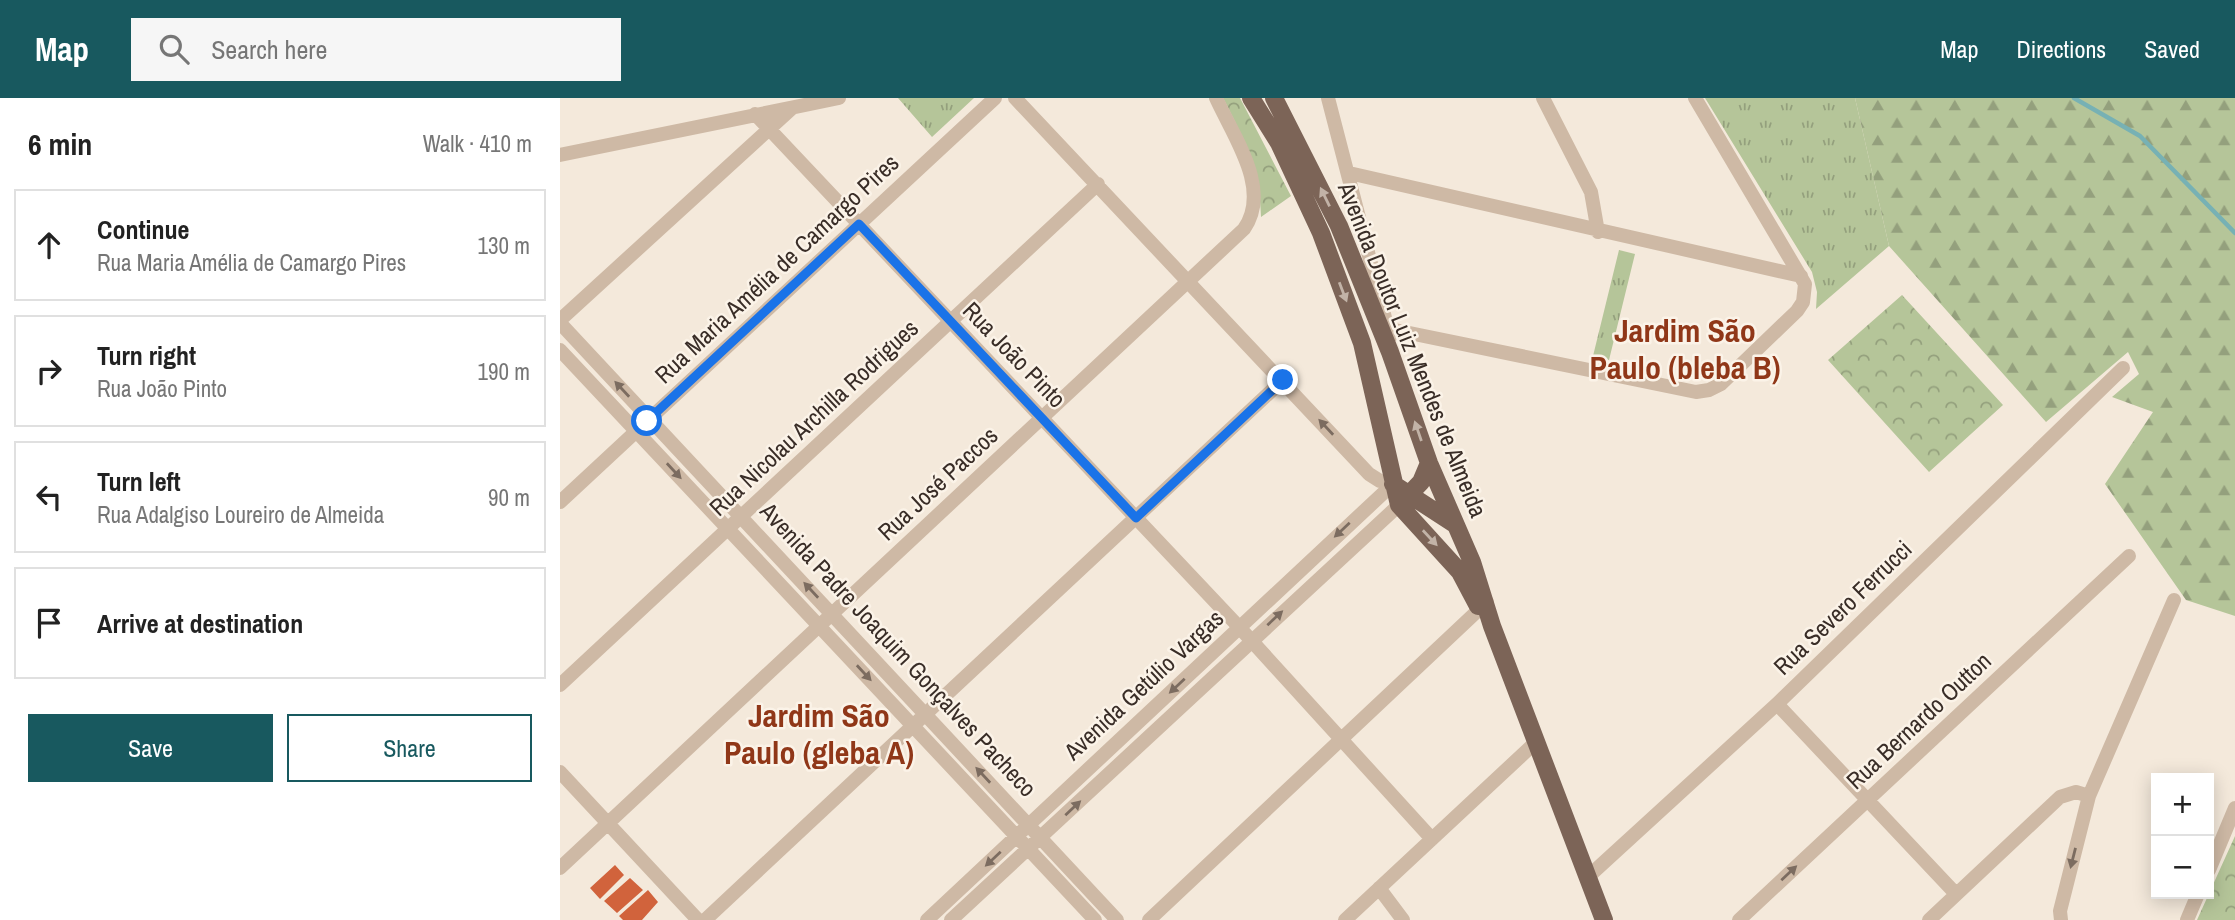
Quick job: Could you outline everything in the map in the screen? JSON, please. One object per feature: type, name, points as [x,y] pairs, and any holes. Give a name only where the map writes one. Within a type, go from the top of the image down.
[{"type":"main road","name":"Avenida Doutor Luiz Mendes de Almeida","points":[[1251,98],[1279,143],[1326,245],[1362,342],[1393,484],[1483,606]]},
{"type":"main road","name":"Avenida Doutor Luiz Mendes de Almeida","points":[[1274,98],[1376,300],[1390,352],[1429,463],[1456,526],[1483,606],[1604,920]]},
{"type":"main road","points":[[1429,463],[1421,482],[1404,501],[1456,526]]},
{"type":"street","points":[[560,155],[839,98]]},
{"type":"street","name":"Rua Maria Amélia de Camargo Pires","points":[[560,502],[995,98]]},
{"type":"street","points":[[1015,98],[1189,279],[1369,474],[1380,481],[1393,484]]},
{"type":"street","name":"Rua José Paccos","points":[[560,868],[1244,229],[1252,214],[1253,180],[1216,98]]},
{"type":"street","points":[[1328,98],[1349,173],[1376,300],[1390,329],[1390,352]]},
{"type":"street","points":[[1543,98],[1591,192],[1598,232]]},
{"type":"street","points":[[1390,329],[1696,392],[1721,384],[1797,311],[1805,293],[1801,276],[1695,98]]},
{"type":"street","points":[[560,321],[791,108]]},
{"type":"street","name":"Rua João Pinto","points":[[755,114],[1251,640]]},
{"type":"street","points":[[1349,173],[1598,232],[1801,276]]},
{"type":"street","name":"Rua Nicolau Archilla Rodrigues","points":[[560,685],[1098,184]]},
{"type":"street","name":"Avenida Padre Joaquim Gonçalves Pacheco","points":[[560,321],[1041,838]]},
{"type":"street","name":"Avenida Padre Joaquim Gonçalves Pacheco","points":[[560,350],[1029,849]]},
{"type":"street","name":"Rua Severo Ferrucci","points":[[1589,876],[1777,704],[2123,368]]},
{"type":"street","points":[[705,920],[924,712],[1283,380]]},
{"type":"street","points":[[1369,474],[1383,472],[1388,463]]},
{"type":"street","name":"Avenida Getúlio Vargas","points":[[927,920],[1393,484]]},
{"type":"street","name":"Avenida Getúlio Vargas","points":[[951,920],[1404,501]]},
{"type":"street","name":"Rua Bernardo Outton","points":[[1739,920],[2129,555]]},
{"type":"street","points":[[2061,920],[2060,911],[2088,796],[2174,600]]},
{"type":"street","points":[[1149,920],[1483,606]]},
{"type":"street","points":[[1251,640],[1432,838]]},
{"type":"street","points":[[1777,704],[1956,894]]},
{"type":"street","points":[[1345,920],[1536,742]]},
{"type":"street","points":[[560,772],[698,920]]},
{"type":"street","points":[[1929,920],[2060,797],[2076,792],[2088,796]]},
{"type":"street","points":[[2214,858],[2235,808]]},
{"type":"street","points":[[1041,838],[1117,920]]},
{"type":"street","points":[[1029,849],[1096,920]]},
{"type":"street","points":[[1379,888],[1403,920]]},
{"type":"street","points":[[2187,920],[2196,899]]},
{"type":"green space","points":[[898,98],[974,98],[932,137]]},
{"type":"green space","points":[[1223,98],[1240,98],[1291,196],[1261,217],[1254,169]]},
{"type":"green space","points":[[1705,98],[1855,98],[1889,246],[1816,309],[1817,292],[1812,272]]},
{"type":"green space","points":[[1855,98],[2235,98],[2235,616],[2186,600],[2105,484],[2153,412],[2112,397],[2139,374],[2128,352],[2046,422],[1889,246]]},
{"type":"green space","points":[[1619,250],[1635,254],[1609,360],[1593,356]]},
{"type":"green space","points":[[1902,295],[2003,405],[1929,472],[1828,360]]},
{"type":"green space","points":[[2235,836],[2235,920],[2197,920],[2206,899],[2214,899],[2214,882]]},
{"type":"building","points":[[615,865],[624,875],[600,899],[590,888]]},
{"type":"building","points":[[630,878],[643,890],[617,913],[604,901]]},
{"type":"building","points":[[648,890],[658,902],[642,920],[623,920],[619,916]]},
{"type":"waterway","points":[[2074,98],[2140,136],[2235,233]]},
{"type":"district","name":"Jardim São Paulo (bleba B)","points":[[1685,350]]},
{"type":"district","name":"Jardim São Paulo (gleba A)","points":[[819,734]]},
{"type":"route","points":[[647,421],[859,224],[1136,518],[1283,380]]}]
